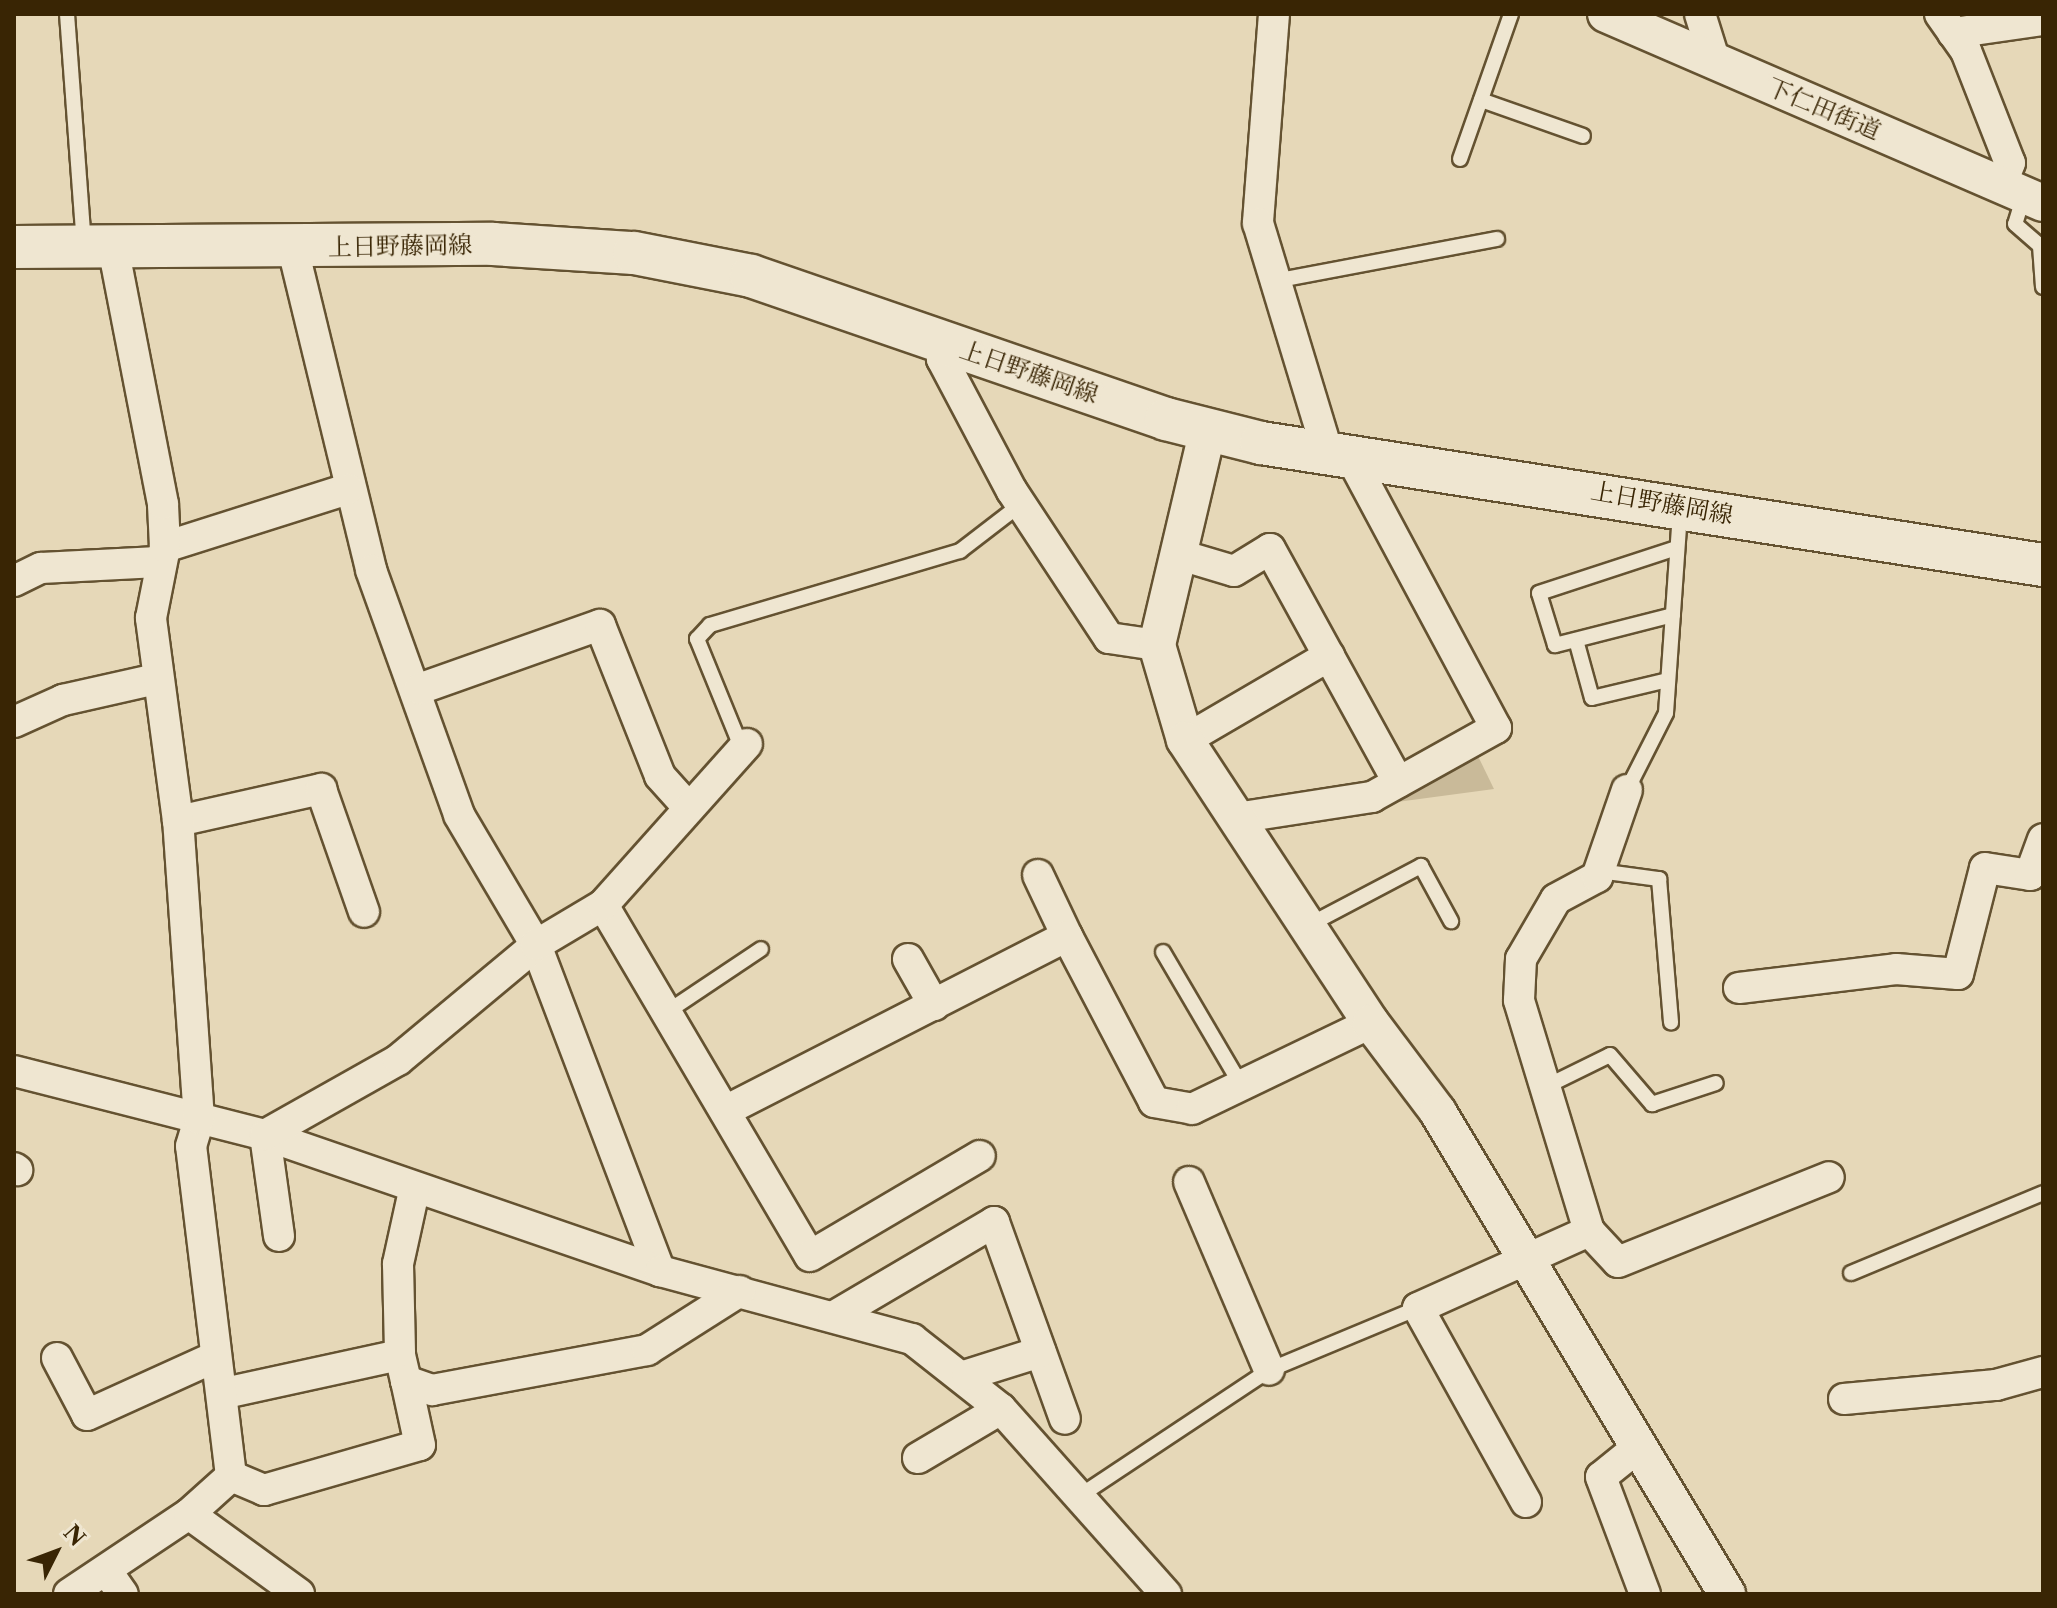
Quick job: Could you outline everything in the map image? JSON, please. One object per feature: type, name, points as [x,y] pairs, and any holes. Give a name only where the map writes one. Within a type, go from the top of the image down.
[{"type":"main road","name":"上日野藤岡線","points":[[14,247],[293,249],[493,244],[634,253],[751,276],[944,344],[1208,429],[1340,458],[1681,507],[2043,565]]},
{"type":"street","points":[[1236,818],[1372,797],[1496,728],[1340,458],[1270,281],[1258,223],[1274,14]]},
{"type":"street","name":"下仁田街道","points":[[1606,14],[2023,195]]},
{"type":"street","points":[[1700,14],[1715,62]]},
{"type":"street","points":[[2023,195],[1947,23],[2043,20]]},
{"type":"street","points":[[293,249],[348,489],[419,689],[459,815],[536,945],[660,1271]]},
{"type":"street","points":[[99,250],[154,440],[162,555],[151,618],[156,679],[178,821],[199,1119],[191,1146],[215,1357],[225,1393],[231,1476]]},
{"type":"street","points":[[944,344],[942,359],[1021,504],[1109,638],[1157,645]]},
{"type":"street","points":[[1208,429],[1157,645],[1185,740],[1371,1023],[1438,1112],[1524,1263],[1727,1594]]},
{"type":"street","points":[[14,581],[41,568],[162,555],[348,489]]},
{"type":"street","points":[[1177,554],[1234,571],[1270,549],[1398,782]]},
{"type":"street","points":[[419,689],[600,625],[660,776],[687,806]]},
{"type":"street","points":[[1185,740],[1329,656]]},
{"type":"street","points":[[14,722],[63,700],[156,679]]},
{"type":"street","points":[[265,1135],[398,1060],[536,945],[603,905],[687,806],[744,746]]},
{"type":"street","points":[[178,821],[321,789],[364,912]]},
{"type":"street","points":[[1627,790],[1599,871],[1556,899],[1521,959],[1519,1000],[1589,1231],[1618,1262],[1829,1177]]},
{"type":"street","points":[[1739,988],[1896,969],[1958,974],[1985,868],[2030,875],[2043,839]]},
{"type":"street","points":[[1038,875],[1154,1102],[1192,1109],[1371,1023]]},
{"type":"street","points":[[603,905],[810,1256],[980,1156]]},
{"type":"street","points":[[725,1111],[1067,936]]},
{"type":"street","points":[[908,959],[934,1005]]},
{"type":"street","points":[[14,1071],[265,1135],[414,1191],[660,1271],[912,1339],[967,1375],[1001,1409],[1081,1495],[1166,1594]]},
{"type":"street","points":[[265,1135],[279,1236]]},
{"type":"street","points":[[1189,1182],[1269,1370]]},
{"type":"street","points":[[231,1476],[264,1490],[420,1445],[403,1368],[398,1264],[414,1191]]},
{"type":"street","points":[[833,1317],[994,1222],[1065,1419]]},
{"type":"street","points":[[1526,1502],[1418,1308],[1524,1263],[1589,1231]]},
{"type":"street","points":[[225,1393],[403,1368],[453,1391],[488,1377],[647,1350],[740,1291]]},
{"type":"street","points":[[967,1375],[1040,1352]]},
{"type":"street","points":[[57,1358],[87,1415],[215,1357]]},
{"type":"street","points":[[1844,1399],[1996,1385],[2043,1372]]},
{"type":"street","points":[[918,1458],[1001,1409]]},
{"type":"street","points":[[1637,1448],[1601,1477],[1645,1594]]},
{"type":"street","points":[[69,1594],[115,1582],[231,1476]]},
{"type":"street","points":[[189,1514],[299,1594]]},
{"type":"lane","points":[[67,14],[99,250]]},
{"type":"lane","points":[[1460,159],[1511,14]]},
{"type":"lane","points":[[1481,100],[1583,136]]},
{"type":"lane","points":[[2023,195],[2015,224],[2040,246],[2043,287]]},
{"type":"lane","points":[[1270,281],[1497,239]]},
{"type":"lane","points":[[744,746],[697,639],[710,625],[960,551],[1021,504]]},
{"type":"lane","points":[[1627,790],[1666,713],[1681,507]]},
{"type":"lane","points":[[1673,615],[1555,645],[1539,593],[1677,548]]},
{"type":"lane","points":[[1576,640],[1592,698],[1668,680]]},
{"type":"lane","points":[[1307,926],[1421,866],[1451,921]]},
{"type":"lane","points":[[1599,871],[1659,879],[1671,1023]]},
{"type":"lane","points":[[667,1012],[761,949]]},
{"type":"lane","points":[[1163,952],[1241,1085]]},
{"type":"lane","points":[[1545,1087],[1610,1055],[1652,1104],[1716,1083]]},
{"type":"lane","points":[[1851,1273],[2043,1193]]},
{"type":"lane","points":[[1081,1495],[1269,1370],[1418,1308]]},
{"type":"shaded area","points":[[1476,752],[1494,789],[1382,804]]}]
